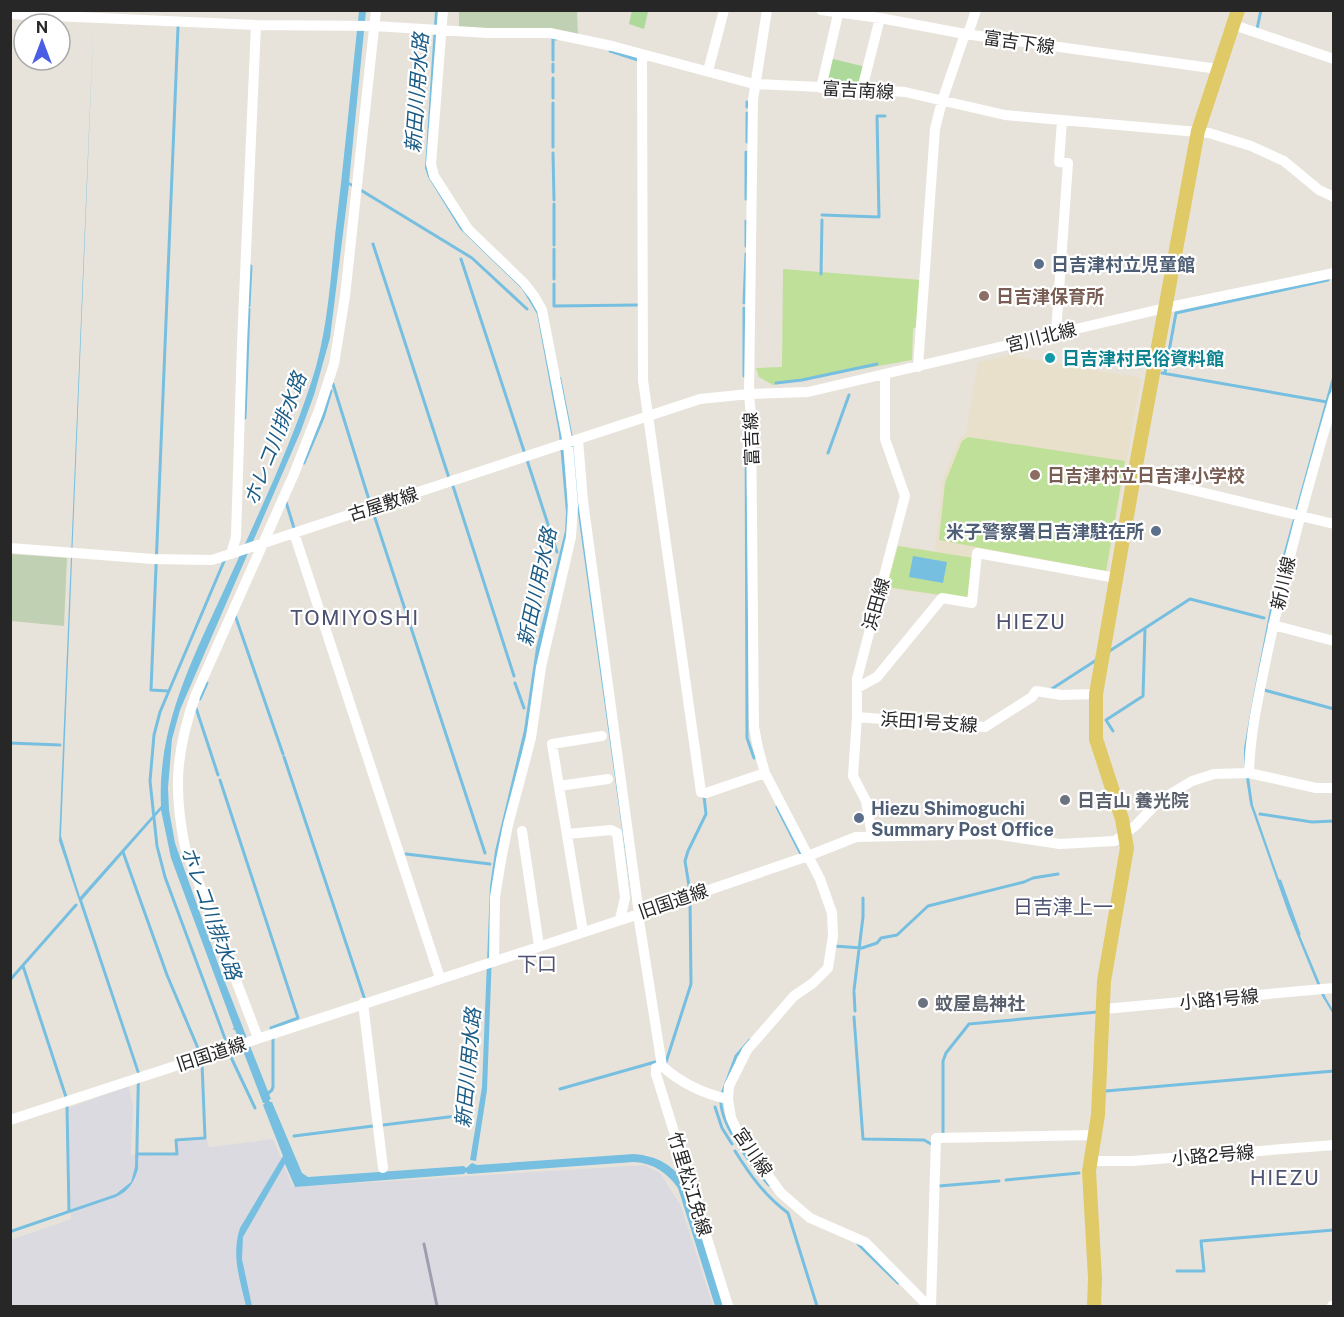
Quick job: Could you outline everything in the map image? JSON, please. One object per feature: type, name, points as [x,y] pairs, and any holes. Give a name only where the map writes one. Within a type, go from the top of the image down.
[{"type":"main road","points":[[1094,1306],[1094,1242],[1089,1171],[1095,1135],[1104,981],[1127,848],[1126,834],[1096,739],[1096,694],[1198,131],[1238,10]]},
{"type":"street","points":[[254,1039],[185,847],[179,816],[177,781],[184,725],[259,546],[315,421],[334,364],[349,262],[372,26],[376,10]]},
{"type":"street","points":[[443,10],[431,164],[434,176],[468,229],[524,284],[542,310],[573,442],[638,914],[662,1066],[673,1076],[714,1096],[728,1099],[729,1086],[747,1050],[794,996],[813,983],[828,968],[834,936],[832,913],[820,879],[808,856]]},
{"type":"street","points":[[708,71],[724,10]]},
{"type":"street","name":"富吉線","points":[[767,10],[754,84],[749,394],[754,726],[765,773],[808,856]]},
{"type":"street","name":"富吉下線","points":[[821,10],[967,34],[1218,69]]},
{"type":"street","points":[[918,367],[935,129],[942,101],[975,10]]},
{"type":"street","points":[[821,88],[839,12]]},
{"type":"street","points":[[10,14],[256,25],[234,553]]},
{"type":"street","points":[[862,88],[880,18]]},
{"type":"street","name":"富吉南線","points":[[256,25],[372,26],[478,33],[550,33],[612,46],[754,84],[905,92],[1005,115],[1198,131],[1251,146],[1284,161],[1318,190],[1334,197]]},
{"type":"street","points":[[1234,25],[1334,59]]},
{"type":"street","points":[[642,55],[643,380],[701,792],[706,794],[765,773]]},
{"type":"street","points":[[1056,333],[1068,163],[1059,162],[1062,121]]},
{"type":"street","name":"宮川北線","points":[[749,394],[808,392],[1165,308],[1334,273]]},
{"type":"street","name":"浜田線","points":[[872,836],[866,801],[854,776],[857,688],[862,656],[904,504],[904,489],[885,440],[885,374]]},
{"type":"street","name":"古屋敷線","points":[[10,548],[153,559],[213,560],[700,399],[749,394]]},
{"type":"street","name":"新川線","points":[[1249,773],[1256,712],[1273,625],[1300,515],[1333,399]]},
{"type":"street","points":[[495,960],[495,897],[507,825],[531,738],[540,667],[571,537],[573,442]]},
{"type":"street","points":[[1134,476],[1334,524]]},
{"type":"street","points":[[294,533],[440,978]]},
{"type":"street","points":[[857,688],[877,676],[942,598],[972,603],[977,553],[1116,578]]},
{"type":"street","points":[[1273,625],[1334,641]]},
{"type":"street","name":"浜田1号支線","points":[[857,717],[985,727],[1032,697],[1036,691],[1096,694]]},
{"type":"street","points":[[583,932],[552,744],[602,736]]},
{"type":"street","name":"旧国道線","points":[[10,1120],[638,914],[808,856],[856,837],[994,834],[1060,844],[1115,841],[1126,834],[1159,801],[1192,781],[1214,774],[1249,773],[1316,788],[1334,788]]},
{"type":"street","points":[[559,786],[608,779]]},
{"type":"street","points":[[567,834],[611,830],[617,833],[625,898],[620,919]]},
{"type":"street","points":[[522,831],[539,946]]},
{"type":"street","name":"小路1号線","points":[[1104,1010],[1334,988]]},
{"type":"street","points":[[363,1003],[382,1168]]},
{"type":"street","name":"竹里松江免線","points":[[662,1066],[656,1068],[656,1074],[728,1306]]},
{"type":"street","name":"宮川線","points":[[728,1099],[731,1118],[740,1137],[781,1193],[810,1218],[865,1242],[929,1306]]},
{"type":"street","points":[[929,1306],[936,1138],[1095,1135]]},
{"type":"street","name":"小路2号線","points":[[1092,1161],[1132,1161],[1334,1145]]},
{"type":"shaded area","name":"日吉津村立日吉津小学校","points":[[1017,353],[1018,357],[1141,378],[1107,573],[976,550],[968,599],[884,588],[897,545],[935,551],[942,481],[960,438],[966,433],[978,363]]},
{"type":"shaded area","points":[[129,1086],[133,1107],[131,1155],[178,1156],[177,1142],[207,1139],[209,1147],[273,1139],[293,1187],[645,1165],[660,1173],[681,1206],[713,1306],[11,1306],[10,1240],[71,1219],[68,1108]]},
{"type":"green space","points":[[632,10],[648,12],[644,29],[629,24]]},
{"type":"green space","points":[[459,11],[577,11],[578,35],[459,28]]},
{"type":"green space","points":[[829,58],[866,67],[860,86],[832,83],[827,76]]},
{"type":"green space","points":[[783,269],[921,280],[917,326],[913,329],[912,360],[773,385],[759,377],[756,368],[782,367]]},
{"type":"green space","points":[[968,437],[1125,461],[1106,571],[939,540],[945,483],[962,441]]},
{"type":"green space","points":[[898,546],[974,558],[967,599],[887,587]]},
{"type":"green space","points":[[10,554],[67,558],[64,626],[11,621]]},
{"type":"water","points":[[94,11],[61,836],[80,897],[161,806],[161,775],[165,746],[181,689],[273,482],[311,383],[321,347],[327,310],[359,11],[366,11],[349,182],[361,189],[361,192],[349,185],[330,338],[314,395],[300,433],[180,710],[172,739],[168,788],[175,843],[221,972],[271,1099],[269,1100],[272,1102],[302,1173],[308,1177],[464,1166],[466,1168],[472,1163],[477,1165],[634,1154],[658,1159],[671,1167],[686,1186],[724,1306],[715,1306],[678,1188],[659,1170],[648,1164],[634,1162],[468,1174],[466,1172],[464,1174],[295,1187],[285,1164],[243,1237],[242,1259],[252,1306],[246,1306],[237,1267],[237,1238],[240,1228],[283,1156],[263,1105],[265,1103],[263,1103],[235,1030],[232,1029],[234,1028],[171,858],[161,810],[82,900],[140,1073],[138,1169],[133,1182],[121,1195],[11,1233],[10,1230],[116,1194],[131,1182],[135,1167],[137,1073],[59,841]]},
{"type":"water","points":[[435,11],[439,11],[428,163],[459,221],[525,287],[538,307],[564,440],[569,531],[514,787],[492,954],[487,1090],[476,1161],[470,1160],[482,1087],[490,886],[495,851],[524,730],[536,648],[565,531],[566,512],[559,433],[537,314],[522,289],[460,229],[428,177],[425,168]]},
{"type":"water","points":[[1333,374],[1333,384],[1276,590],[1247,763],[1253,805],[1291,914],[1333,1014],[1322,996],[1289,915],[1250,804],[1244,765],[1244,748],[1274,588]]},
{"type":"water","points":[[559,377],[561,377],[573,438],[633,908]]},
{"type":"water","points":[[913,556],[947,562],[943,583],[909,577]]},
{"type":"waterway","points":[[1257,29],[1261,10]]},
{"type":"waterway","points":[[168,691],[151,690],[178,27]]},
{"type":"waterway","points":[[553,60],[553,38],[556,39]]},
{"type":"waterway","points":[[610,51],[638,60]]},
{"type":"waterway","points":[[553,64],[553,72]]},
{"type":"waterway","points":[[553,78],[553,98]]},
{"type":"waterway","points":[[747,102],[747,107]]},
{"type":"waterway","points":[[553,103],[553,147]]},
{"type":"waterway","points":[[747,113],[747,142]]},
{"type":"waterway","points":[[822,215],[879,217],[877,116],[885,116]]},
{"type":"waterway","points":[[746,152],[746,199]]},
{"type":"waterway","points":[[553,153],[554,200]]},
{"type":"waterway","points":[[359,189],[472,258],[527,309]]},
{"type":"waterway","points":[[554,204],[554,245]]},
{"type":"waterway","points":[[821,274],[822,220]]},
{"type":"waterway","points":[[746,221],[746,246]]},
{"type":"waterway","points":[[373,244],[449,478]]},
{"type":"waterway","points":[[554,249],[554,279]]},
{"type":"waterway","points":[[744,303],[746,254]]},
{"type":"waterway","points":[[461,259],[525,454]]},
{"type":"waterway","points":[[249,306],[251,266]]},
{"type":"waterway","points":[[1165,373],[1176,313],[1328,280]]},
{"type":"waterway","points":[[554,284],[554,306],[637,305]]},
{"type":"waterway","points":[[744,308],[744,376]]},
{"type":"waterway","points":[[245,418],[249,309]]},
{"type":"waterway","points":[[776,383],[802,380],[877,364]]},
{"type":"waterway","points":[[1162,373],[1327,402]]},
{"type":"waterway","points":[[333,384],[370,503]]},
{"type":"waterway","points":[[304,463],[323,418],[331,391]]},
{"type":"waterway","points":[[828,453],[849,395]]},
{"type":"waterway","points":[[746,412],[747,738],[754,758]]},
{"type":"waterway","name":"新田川用水路","points":[[527,460],[557,552]]},
{"type":"waterway","name":"新田川用水路","points":[[453,486],[514,676]]},
{"type":"waterway","points":[[286,502],[294,528]]},
{"type":"waterway","points":[[373,512],[485,853]]},
{"type":"waterway","points":[[225,559],[160,712],[154,735],[150,781],[157,846],[165,877],[227,1044]]},
{"type":"waterway","points":[[1108,652],[1190,599],[1264,618]]},
{"type":"waterway","points":[[235,615],[283,754]]},
{"type":"waterway","points":[[1113,731],[1106,720],[1143,696],[1145,629]]},
{"type":"waterway","points":[[1050,690],[1098,659]]},
{"type":"waterway","points":[[200,699],[207,683]]},
{"type":"waterway","points":[[515,683],[524,708]]},
{"type":"waterway","points":[[1264,690],[1334,709]]},
{"type":"waterway","points":[[196,708],[218,775]]},
{"type":"waterway","points":[[10,743],[60,745]]},
{"type":"waterway","points":[[284,757],[364,997]]},
{"type":"waterway","points":[[220,780],[298,1018],[271,1028],[272,1031]]},
{"type":"waterway","points":[[690,892],[685,861],[706,814],[704,796]]},
{"type":"waterway","points":[[777,807],[801,854]]},
{"type":"waterway","points":[[1260,814],[1312,822],[1334,821]]},
{"type":"waterway","points":[[123,852],[167,975],[200,1053]]},
{"type":"waterway","points":[[406,854],[490,864]]},
{"type":"waterway","points":[[834,946],[862,948],[877,943],[881,938],[897,935],[928,906],[1033,878],[1058,874]]},
{"type":"waterway","points":[[1280,881],[1299,934]]},
{"type":"waterway","points":[[854,990],[863,917],[863,898]]},
{"type":"waterway","points":[[666,1062],[691,984],[690,900]]},
{"type":"waterway","points":[[10,980],[76,905]]},
{"type":"waterway","points":[[23,966],[66,1097]]},
{"type":"waterway","points":[[854,992],[855,1011]]},
{"type":"waterway","points":[[943,1133],[943,1061],[946,1053],[969,1024],[1097,1012]]},
{"type":"waterway","points":[[854,1017],[863,1139],[924,1140],[931,1144]]},
{"type":"waterway","points":[[265,1096],[273,1087],[273,1037]]},
{"type":"waterway","points":[[722,1094],[736,1056],[750,1040]]},
{"type":"waterway","points":[[229,1053],[255,1108]]},
{"type":"waterway","points":[[560,1089],[655,1062]]},
{"type":"waterway","points":[[137,1154],[177,1154],[176,1140],[205,1138],[202,1063]]},
{"type":"waterway","points":[[1106,1091],[1334,1071]]},
{"type":"waterway","points":[[721,1101],[722,1111],[732,1133],[769,1185]]},
{"type":"waterway","points":[[67,1107],[69,1211]]},
{"type":"waterway","points":[[715,1107],[722,1128],[732,1144]]},
{"type":"waterway","name":"新田川用水路","points":[[383,1125],[473,1114]]},
{"type":"waterway","points":[[294,1136],[373,1126]]},
{"type":"waterway","points":[[735,1151],[758,1185],[788,1213],[817,1306]]},
{"type":"waterway","points":[[1006,1180],[1079,1173]]},
{"type":"waterway","points":[[939,1186],[999,1181]]},
{"type":"waterway","points":[[1177,1271],[1204,1271],[1201,1241],[1334,1230]]},
{"type":"waterway","points":[[858,1244],[898,1283]]},
{"type":"railway","points":[[424,1244],[437,1306]]},
{"type":"place","name":"日吉津村立児童館","points":[[1039,264]]},
{"type":"place","name":"日吉津保育所","points":[[984,296]]},
{"type":"place","name":"日吉津村民俗資料館","points":[[1050,358]]},
{"type":"place","name":"日吉津村立日吉津小学校","points":[[1035,475]]},
{"type":"place","name":"米子警察署日吉津駐在所","points":[[1156,531]]},
{"type":"place","name":"日吉山 養光院","points":[[1065,800]]},
{"type":"place","name":"Hiezu Shimoguchi Summary Post Office","points":[[859,818]]},
{"type":"place","name":"蚊屋島神社","points":[[923,1003]]},
{"type":"district","name":"TOMIYOSHI","points":[[355,617]]},
{"type":"district","name":"HIEZU","points":[[1031,621]]},
{"type":"district","name":"日吉津上一","points":[[1063,907]]},
{"type":"district","name":"下口","points":[[537,964]]},
{"type":"district","name":"HIEZU","points":[[1285,1177]]},
{"type":"water label","name":"ホレコ川排水路","points":[[275,439]]},
{"type":"water label","name":"ホレコ川排水路","points":[[211,913]]}]
